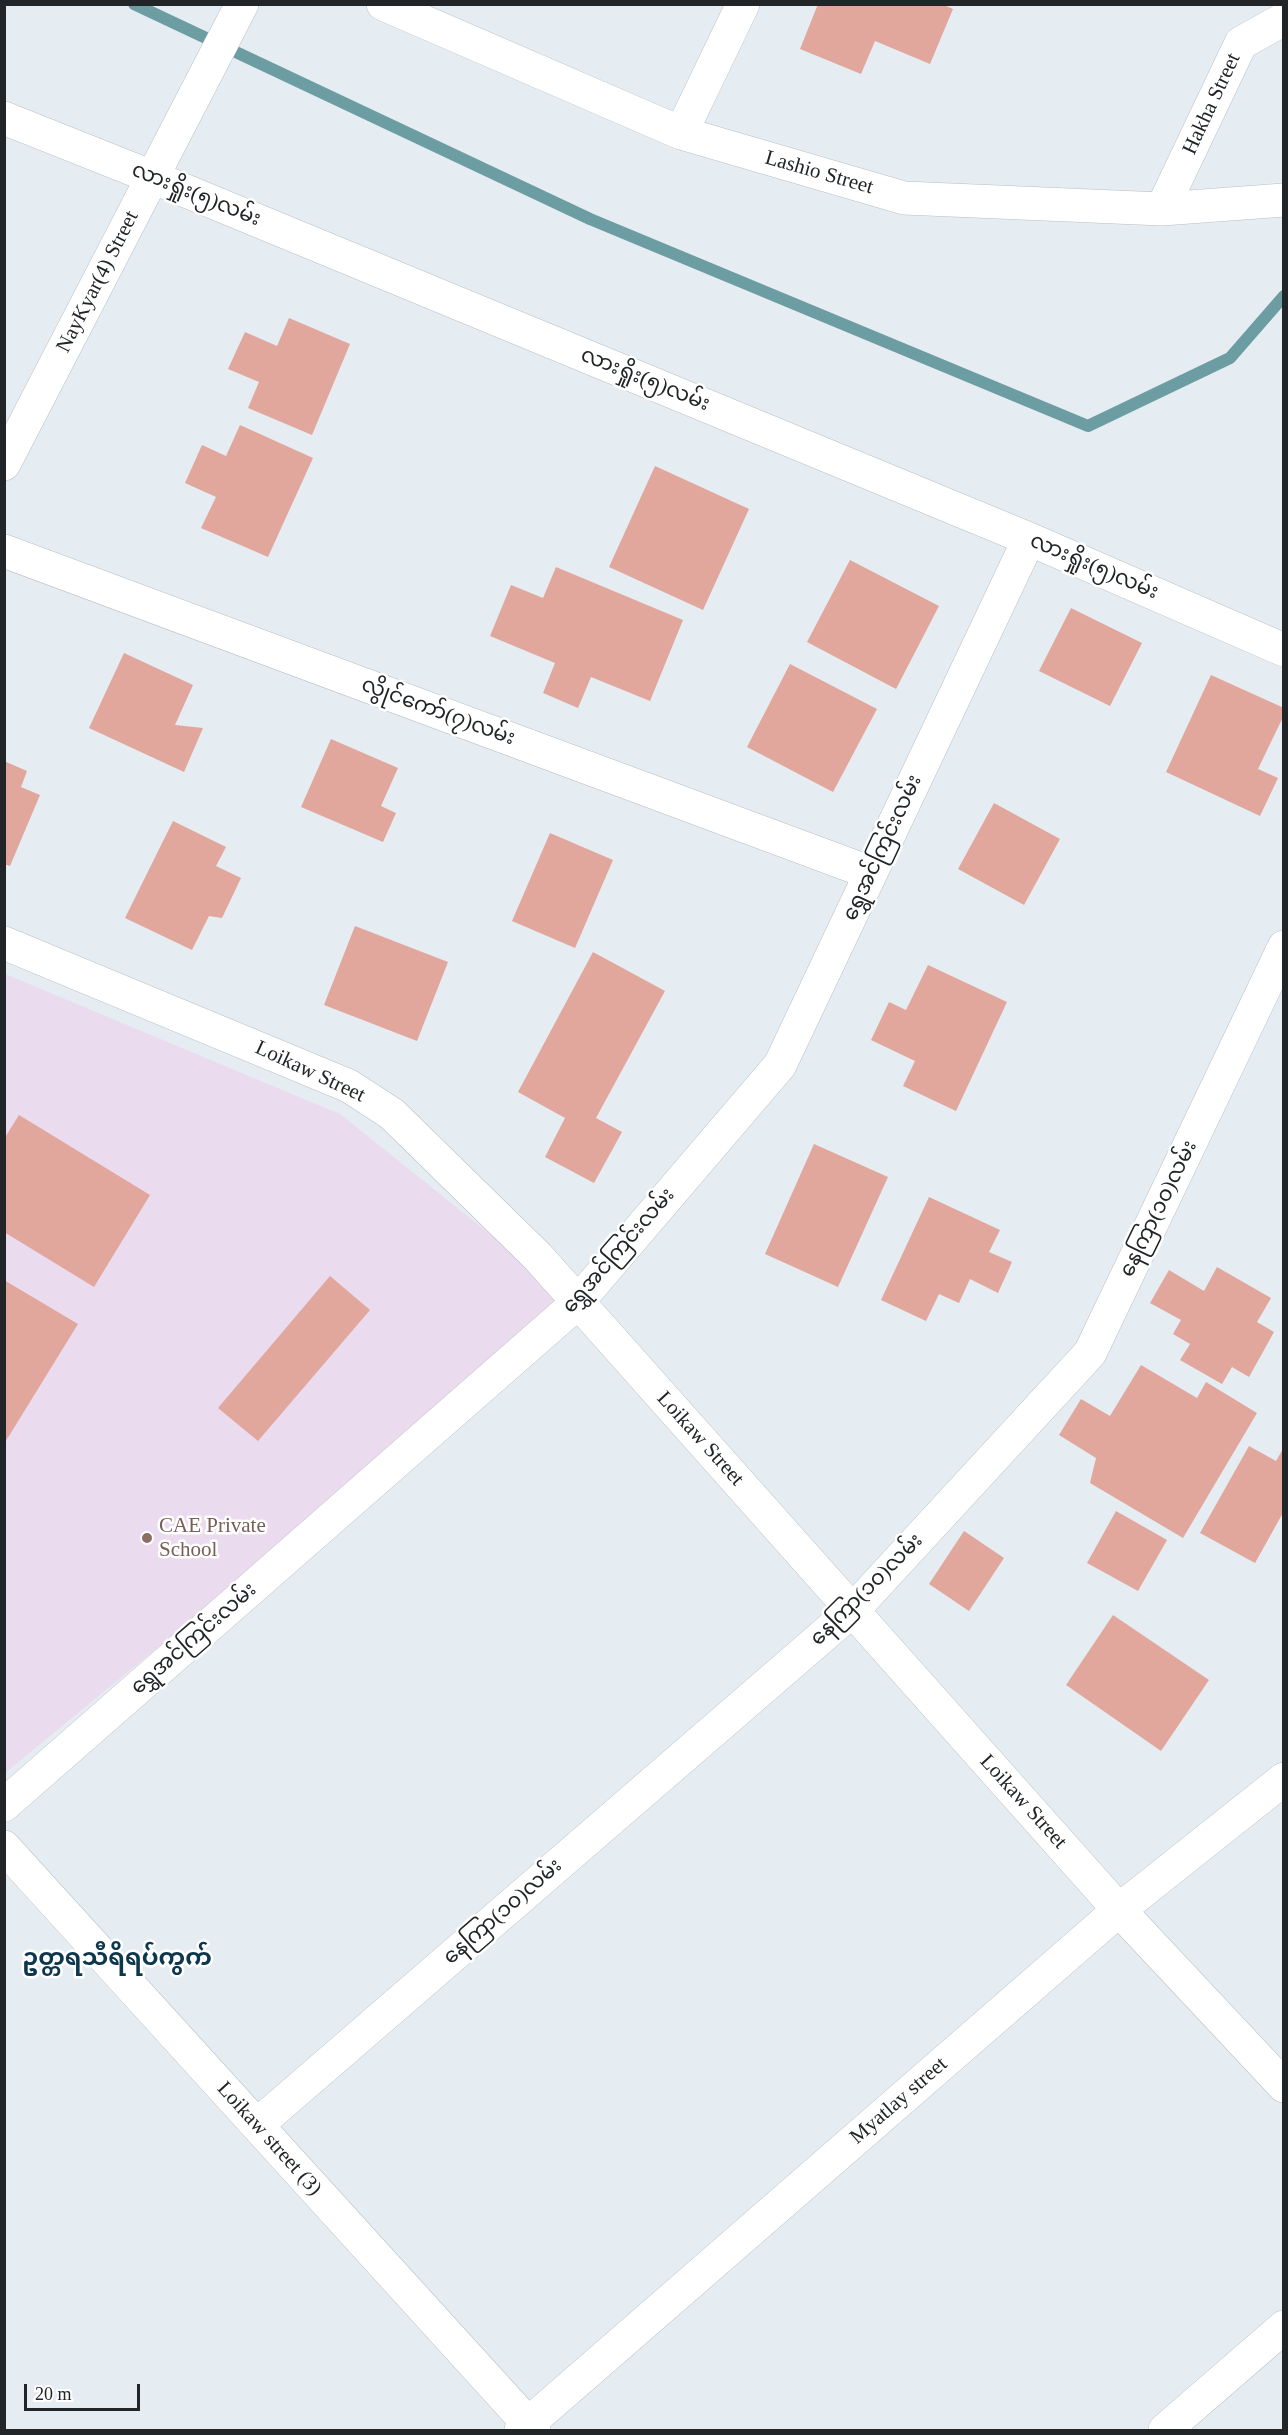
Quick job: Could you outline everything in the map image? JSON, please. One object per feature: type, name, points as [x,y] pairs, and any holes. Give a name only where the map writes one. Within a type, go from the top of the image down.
[{"type":"street","name":"Lashio Street","points":[[383,4],[681,133],[904,198],[1162,210],[1284,200]]},
{"type":"street","points":[[681,133],[743,4]]},
{"type":"street","points":[[1241,43],[1259,4]]},
{"type":"street","name":"NayKyar(4) Street","points":[[4,464],[237,13]]},
{"type":"street","name":"Hakha Street","points":[[1162,210],[1241,43],[1284,19]]},
{"type":"street","name":"လားရှိုး(၅)လမ်း","points":[[4,118],[1029,539],[1284,650]]},
{"type":"street","name":"ရွှေအင်ကြင်းလမ်း","points":[[4,1805],[578,1302],[780,1065],[1029,539]]},
{"type":"street","name":"လွိုင်ကော်(၇)လမ်း","points":[[4,551],[871,873]]},
{"type":"street","name":"Loikaw Street","points":[[4,943],[349,1086],[392,1114],[538,1257],[1119,1910],[1284,2086]]},
{"type":"street","name":"နေကြာ(၁၀)လမ်း","points":[[256,2125],[853,1610],[1090,1353],[1284,947]]},
{"type":"street","name":"Myatlay street","points":[[528,2428],[1119,1910],[1284,1779]]},
{"type":"street","name":"Loikaw street (3)","points":[[4,1847],[528,2428]]},
{"type":"street","points":[[1165,2430],[1284,2327]]},
{"type":"shaded area","name":"CAE Private School","points":[[5,974],[340,1114],[576,1303],[5,1773]]},
{"type":"building","points":[[818,4],[942,4],[953,9],[930,64],[875,41],[861,74],[800,49]]},
{"type":"building","points":[[289,318],[350,344],[312,435],[248,408],[259,382],[228,369],[245,332],[277,346]]},
{"type":"building","points":[[240,425],[313,458],[268,557],[201,528],[216,497],[185,483],[202,445],[226,456]]},
{"type":"building","points":[[655,466],[749,509],[703,610],[609,567]]},
{"type":"building","points":[[850,560],[939,606],[896,689],[807,642]]},
{"type":"building","points":[[556,567],[683,620],[650,701],[591,677],[578,708],[543,693],[555,663],[490,636],[511,585],[543,598]]},
{"type":"building","points":[[1071,608],[1142,643],[1110,706],[1039,671]]},
{"type":"building","points":[[124,653],[193,685],[175,725],[203,728],[184,772],[89,728]]},
{"type":"building","points":[[790,664],[877,709],[833,792],[747,747]]},
{"type":"building","points":[[1211,675],[1284,708],[1284,715],[1258,769],[1278,778],[1260,816],[1166,772]]},
{"type":"building","points":[[331,739],[398,768],[381,806],[396,813],[383,842],[301,807]]},
{"type":"building","points":[[4,761],[27,771],[21,787],[40,795],[10,866],[4,864]]},
{"type":"building","points":[[994,803],[1060,839],[1024,905],[958,869]]},
{"type":"building","points":[[173,821],[226,847],[216,866],[241,878],[222,918],[209,916],[192,950],[125,918]]},
{"type":"building","points":[[550,833],[613,860],[575,948],[512,921]]},
{"type":"building","points":[[355,926],[448,962],[417,1041],[324,1005]]},
{"type":"building","points":[[593,952],[665,991],[596,1118],[622,1132],[594,1183],[545,1157],[565,1118],[518,1092]]},
{"type":"building","points":[[928,965],[1007,1002],[956,1111],[903,1086],[915,1061],[871,1040],[889,1002],[906,1010]]},
{"type":"building","points":[[19,1115],[150,1195],[94,1287],[4,1232],[4,1139]]},
{"type":"building","points":[[814,1144],[888,1177],[838,1287],[765,1254]]},
{"type":"building","points":[[929,1197],[1000,1230],[989,1252],[1012,1262],[998,1293],[970,1279],[959,1303],[939,1294],[926,1321],[881,1300]]},
{"type":"building","points":[[1217,1267],[1271,1298],[1257,1322],[1274,1332],[1249,1377],[1232,1367],[1222,1384],[1180,1360],[1190,1344],[1173,1334],[1181,1320],[1150,1303],[1169,1270],[1204,1291]]},
{"type":"building","points":[[330,1276],[370,1310],[258,1441],[218,1408]]},
{"type":"building","points":[[4,1280],[78,1324],[4,1444]]},
{"type":"building","points":[[1141,1365],[1197,1398],[1206,1382],[1257,1413],[1183,1538],[1090,1483],[1096,1458],[1059,1435],[1081,1399],[1110,1416]]},
{"type":"building","points":[[1249,1446],[1276,1461],[1284,1447],[1284,1511],[1255,1563],[1200,1533]]},
{"type":"building","points":[[1116,1511],[1167,1540],[1138,1591],[1087,1563]]},
{"type":"building","points":[[964,1531],[1004,1558],[969,1611],[929,1584]]},
{"type":"building","points":[[1113,1615],[1209,1680],[1161,1751],[1066,1685]]},
{"type":"waterway","points":[[134,4],[590,219],[1088,426],[1230,358],[1284,296]]},
{"type":"place","name":"CAE Private School","points":[[147,1538]]},
{"type":"district","name":"ဥတ္တရသီရိရပ်ကွက်","points":[[117,1959]]}]
